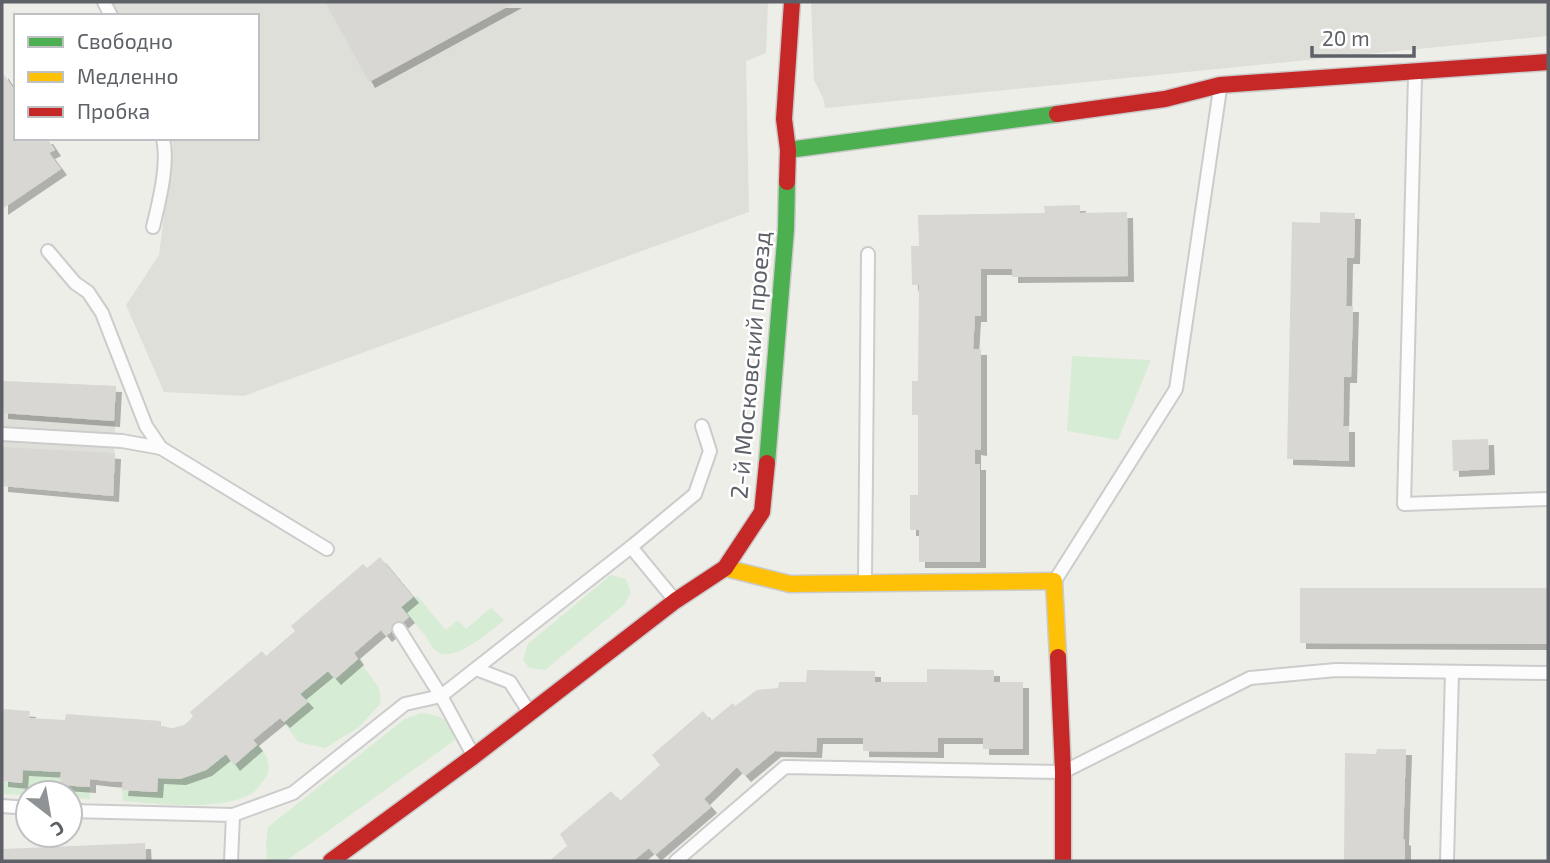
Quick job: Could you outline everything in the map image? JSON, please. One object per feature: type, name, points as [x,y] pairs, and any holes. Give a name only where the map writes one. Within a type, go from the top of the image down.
[{"type":"street","name":"2-й Московский проезд","points":[[331,861],[474,756],[675,601],[725,568],[762,512],[786,229],[788,150],[784,119],[792,2]]},
{"type":"street","points":[[788,150],[1165,99],[1220,85],[1548,62]]},
{"type":"street","points":[[725,568],[790,584],[1054,581],[1063,772],[1062,861]]},
{"type":"lane","points":[[1415,72],[1404,504],[1548,499]]},
{"type":"lane","points":[[1054,581],[1176,389],[1220,85]]},
{"type":"lane","points":[[153,227],[160,198],[163,140]]},
{"type":"lane","points":[[48,251],[75,283],[88,292],[102,313],[146,426],[161,448]]},
{"type":"lane","points":[[865,584],[868,254]]},
{"type":"lane","points":[[84,811],[233,815],[293,793],[405,704],[441,696],[695,494],[710,452],[702,426]]},
{"type":"lane","points":[[2,434],[122,441],[161,448],[327,549]]},
{"type":"lane","points":[[631,547],[675,601]]},
{"type":"lane","points":[[398,629],[441,696],[474,756]]},
{"type":"lane","points":[[476,669],[510,682],[530,713]]},
{"type":"lane","points":[[676,861],[785,767],[1063,772],[1250,678],[1336,670],[1548,673]]},
{"type":"lane","points":[[1447,861],[1452,672]]},
{"type":"lane","points":[[231,861],[233,815]]},
{"type":"shaded area","points":[[105,2],[768,2],[766,53],[746,61],[749,212],[244,396],[164,392],[126,305],[159,255],[172,140],[259,140],[259,14],[113,14]]},
{"type":"shaded area","points":[[811,2],[1548,2],[1548,36],[825,108],[814,80]]},
{"type":"shaded area","points":[[2,381],[116,386],[113,496],[2,486]]},
{"type":"green space","points":[[1072,356],[1151,360],[1118,440],[1067,431]]},
{"type":"green space","points":[[611,575],[626,579],[631,592],[624,605],[545,670],[529,668],[523,659],[528,644]]},
{"type":"green space","points":[[417,596],[446,630],[458,620],[466,629],[491,608],[504,620],[462,650],[443,654],[434,649],[401,607]]},
{"type":"green space","points":[[358,659],[379,688],[381,703],[359,727],[325,748],[298,742],[284,722],[307,702],[300,694],[328,671],[335,679]]},
{"type":"green space","points":[[421,713],[444,719],[451,727],[455,740],[286,861],[267,861],[268,827],[405,719]]},
{"type":"green space","points":[[257,745],[267,758],[268,773],[251,794],[223,803],[188,805],[123,801],[122,790],[156,792],[158,778],[226,754],[234,765]]},
{"type":"green space","points":[[23,770],[61,772],[60,779],[22,779]]},
{"type":"green space","points":[[2,781],[14,782],[14,794],[2,794]]},
{"type":"green space","points":[[84,787],[90,787],[90,799],[84,799]]},
{"type":"building","points":[[325,2],[516,2],[369,82]]},
{"type":"building","points":[[2,72],[14,89],[14,140],[48,140],[55,150],[49,153],[61,169],[2,209]]},
{"type":"building","points":[[1080,205],[1080,213],[1127,212],[1128,276],[1012,277],[1012,269],[981,269],[981,316],[975,316],[973,349],[981,349],[981,450],[975,449],[975,464],[980,464],[980,562],[919,562],[919,530],[910,530],[910,495],[918,495],[918,415],[912,415],[912,381],[918,381],[919,285],[912,285],[911,246],[919,246],[918,215],[1045,213],[1044,206]]},
{"type":"building","points":[[1320,212],[1355,213],[1354,258],[1347,258],[1346,306],[1353,306],[1351,377],[1344,377],[1343,426],[1349,426],[1349,461],[1287,459],[1292,222],[1320,223]]},
{"type":"building","points":[[2,381],[116,386],[114,421],[2,413]]},
{"type":"building","points":[[1488,439],[1489,469],[1453,471],[1452,440]]},
{"type":"building","points":[[2,447],[115,453],[113,496],[2,486]]},
{"type":"building","points":[[380,557],[413,597],[401,607],[409,617],[386,636],[381,630],[354,653],[358,659],[335,679],[328,671],[300,694],[308,702],[284,722],[280,718],[253,740],[257,745],[234,765],[226,754],[206,770],[180,779],[158,778],[157,792],[122,790],[123,782],[90,779],[90,787],[84,787],[84,779],[60,779],[61,772],[23,770],[22,779],[14,779],[14,782],[2,781],[2,709],[30,711],[29,718],[65,720],[66,714],[161,721],[161,727],[184,725],[193,717],[190,712],[262,651],[266,656],[295,631],[291,626],[363,564],[367,568]]},
{"type":"building","points":[[1300,588],[1548,588],[1548,644],[1300,643]]},
{"type":"building","points":[[927,669],[994,670],[994,682],[1023,682],[1023,749],[983,749],[983,738],[938,738],[938,752],[863,751],[863,738],[817,738],[816,752],[775,751],[745,776],[737,767],[704,799],[711,807],[655,855],[649,848],[633,861],[549,861],[567,846],[560,834],[611,791],[620,801],[660,765],[652,755],[703,711],[711,721],[733,703],[735,706],[757,690],[778,688],[779,682],[806,682],[807,670],[875,671],[875,682],[927,682]]},
{"type":"building","points":[[1377,749],[1406,749],[1403,839],[1405,861],[1344,861],[1345,753],[1376,754]]},
{"type":"building","points":[[145,843],[146,861],[2,861],[2,849],[84,849],[84,846]]},
{"type":"traffic: fast","points":[[788,150],[1057,114]]},
{"type":"traffic: fast","points":[[767,463],[786,229],[787,182]]},
{"type":"traffic: slow","points":[[725,568],[790,584],[1054,581],[1058,657]]},
{"type":"traffic: jam","points":[[787,182],[788,150],[784,119],[792,2]]},
{"type":"traffic: jam","points":[[1057,114],[1165,99],[1220,85],[1548,62]]},
{"type":"traffic: jam","points":[[331,861],[474,756],[675,601],[725,568],[762,512],[767,463]]},
{"type":"traffic: jam","points":[[1058,657],[1063,772],[1063,861]]}]
